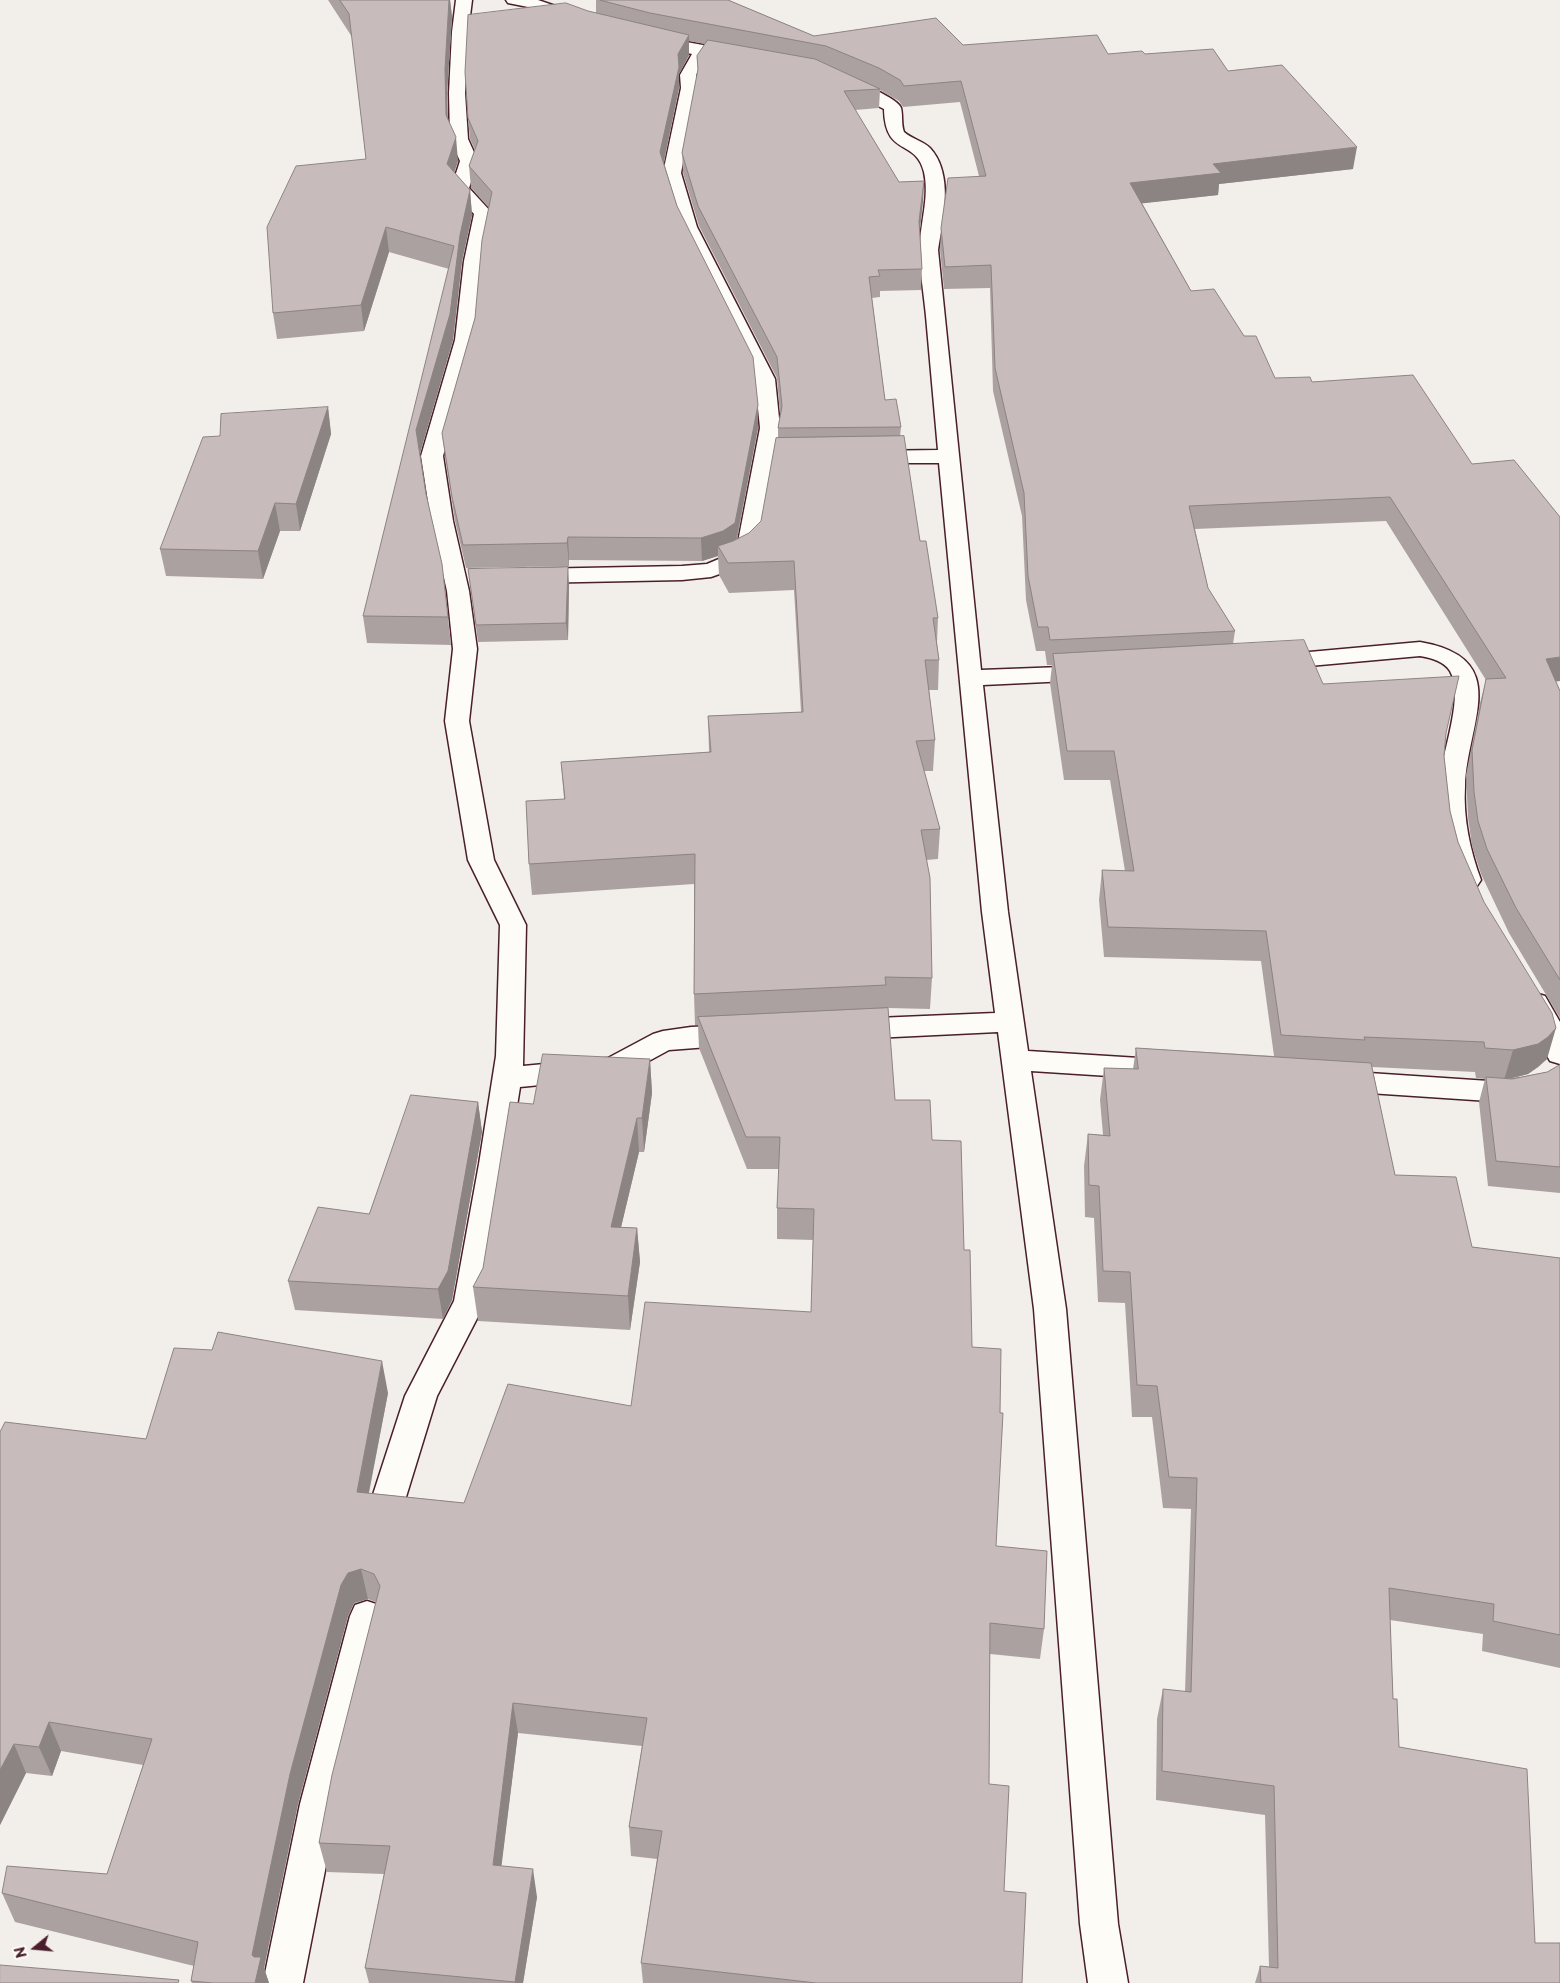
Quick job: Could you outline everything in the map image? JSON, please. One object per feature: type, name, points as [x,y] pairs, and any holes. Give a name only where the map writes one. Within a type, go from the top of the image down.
[{"type":"street","points":[[385,1510],[420,1396],[470,1301],[494,1164],[510,1056],[513,925],[481,860],[458,730],[457,721],[465,649],[465,577],[442,521],[432,456],[465,340],[473,261],[483,213],[460,189],[469,161],[459,139],[457,93],[460,32],[464,0]]},
{"type":"street","points":[[514,0],[531,3],[596,26]]},
{"type":"street","points":[[630,35],[765,64]]},
{"type":"street","points":[[514,576],[682,573],[711,570],[734,562],[748,550],[774,458],[765,379],[688,228],[672,173],[690,88],[688,75],[703,50]]},
{"type":"street","points":[[819,73],[872,94],[892,107],[893,128],[899,139],[924,151],[930,164],[935,186],[936,207],[929,250],[970,678],[994,902],[1050,1308],[1099,1924],[1108,1983]]},
{"type":"street","points":[[852,457],[950,456]]},
{"type":"street","points":[[1257,664],[1420,649],[1442,652],[1456,662],[1464,677],[1467,691],[1452,775],[1453,819],[1464,871],[1478,902]]},
{"type":"street","points":[[970,678],[1109,672]]},
{"type":"street","points":[[1315,1080],[1504,1092],[1534,1086],[1553,1070],[1558,1042],[1523,984]]},
{"type":"street","points":[[831,1030],[1010,1022]]},
{"type":"street","points":[[507,1078],[612,1068],[663,1041],[691,1037],[761,1034]]},
{"type":"street","points":[[1016,1060],[1195,1072]]},
{"type":"street","points":[[283,1983],[319,1804],[367,1616]]},
{"type":"building","points":[[340,0],[449,0],[445,69],[446,115],[456,137],[447,164],[470,190],[460,235],[450,314],[416,430],[426,494],[442,564],[448,617],[363,616],[454,246],[386,227],[361,305],[273,313],[267,227],[296,166],[366,159],[349,14]]},
{"type":"building","points":[[600,0],[728,0],[814,36],[936,18],[963,45],[1097,35],[1108,54],[1142,51],[1145,54],[1213,49],[1228,71],[1282,65],[1357,147],[1213,164],[1221,173],[1130,183],[1191,291],[1214,289],[1244,336],[1256,336],[1275,378],[1310,377],[1312,382],[1413,375],[1472,464],[1514,460],[1560,517],[1560,657],[1546,659],[1560,691],[1560,980],[1516,908],[1487,849],[1478,821],[1474,792],[1472,750],[1486,679],[1506,678],[1390,497],[1189,506],[1208,588],[1235,631],[1050,640],[1048,627],[1038,627],[1028,576],[1024,493],[995,368],[991,265],[945,267],[941,228],[948,178],[986,176],[961,81],[904,86],[900,80],[879,68],[826,46],[650,13]]},
{"type":"building","points":[[566,3],[588,11],[689,35],[678,54],[679,67],[660,152],[677,206],[753,357],[758,405],[735,523],[723,531],[701,538],[568,537],[567,543],[463,545],[452,497],[442,433],[475,318],[482,240],[492,192],[469,166],[478,141],[468,118],[465,72],[468,15]]},
{"type":"building","points":[[708,40],[815,59],[880,89],[844,91],[899,182],[924,181],[919,221],[922,269],[878,270],[880,276],[869,277],[885,400],[896,399],[901,427],[778,428],[782,406],[777,357],[698,206],[682,153],[698,69],[697,56]]},
{"type":"building","points":[[328,407],[296,504],[275,503],[258,551],[160,549],[203,437],[220,436],[221,414]]},
{"type":"building","points":[[904,436],[920,541],[926,541],[938,618],[933,618],[939,660],[925,660],[935,740],[916,741],[940,829],[921,830],[930,878],[932,978],[885,977],[886,985],[694,994],[695,854],[529,864],[526,801],[565,799],[561,762],[711,752],[708,716],[803,712],[794,561],[728,563],[718,546],[749,533],[761,521],[776,438]]},
{"type":"building","points":[[568,567],[566,623],[476,625],[468,569]]},
{"type":"building","points":[[1304,640],[1323,684],[1459,676],[1446,733],[1444,756],[1450,811],[1458,842],[1484,902],[1552,1013],[1556,1028],[1538,1044],[1513,1050],[1485,1048],[1484,1042],[1364,1037],[1365,1040],[1281,1035],[1266,931],[1108,927],[1102,870],[1134,871],[1114,751],[1067,751],[1053,654]]},
{"type":"building","points":[[888,1008],[895,1100],[930,1100],[932,1140],[961,1141],[964,1250],[970,1250],[972,1347],[1001,1349],[1000,1413],[1003,1413],[996,1546],[1047,1551],[1044,1629],[990,1623],[989,1784],[1009,1786],[1004,1891],[1026,1893],[1022,1983],[816,1983],[641,1963],[662,1831],[629,1827],[647,1718],[513,1703],[493,1865],[533,1869],[515,1982],[365,1968],[390,1846],[319,1843],[332,1775],[380,1586],[374,1574],[361,1569],[348,1573],[341,1585],[290,1774],[252,1955],[254,1957],[261,1957],[255,1983],[191,1981],[198,1942],[2,1893],[7,1866],[107,1874],[152,1739],[49,1722],[39,1747],[14,1744],[0,1770],[0,1432],[5,1422],[146,1439],[174,1348],[212,1350],[218,1332],[382,1361],[357,1492],[464,1503],[508,1384],[631,1406],[645,1302],[811,1312],[814,1209],[777,1208],[780,1137],[746,1137],[698,1017]]},
{"type":"building","points":[[1136,1048],[1371,1063],[1395,1175],[1456,1177],[1472,1247],[1560,1258],[1560,1635],[1493,1621],[1494,1604],[1389,1588],[1393,1699],[1397,1699],[1399,1747],[1527,1769],[1535,1943],[1560,1943],[1560,1983],[1261,1983],[1260,1966],[1278,1968],[1274,1786],[1162,1771],[1163,1689],[1191,1692],[1197,1478],[1169,1477],[1157,1386],[1137,1385],[1130,1272],[1103,1271],[1099,1186],[1089,1185],[1088,1134],[1110,1136],[1104,1068],[1138,1069]]},
{"type":"building","points":[[543,1054],[650,1059],[642,1118],[637,1118],[611,1227],[637,1228],[628,1296],[473,1287],[483,1268],[510,1102],[533,1104]]},
{"type":"building","points":[[1560,1065],[1560,1167],[1496,1161],[1486,1077],[1512,1079],[1547,1072]]},
{"type":"building","points":[[411,1095],[478,1102],[448,1271],[438,1289],[288,1281],[318,1207],[369,1214]]},
{"type":"building","points":[[0,1965],[179,1980],[178,1983],[0,1983]]}]
